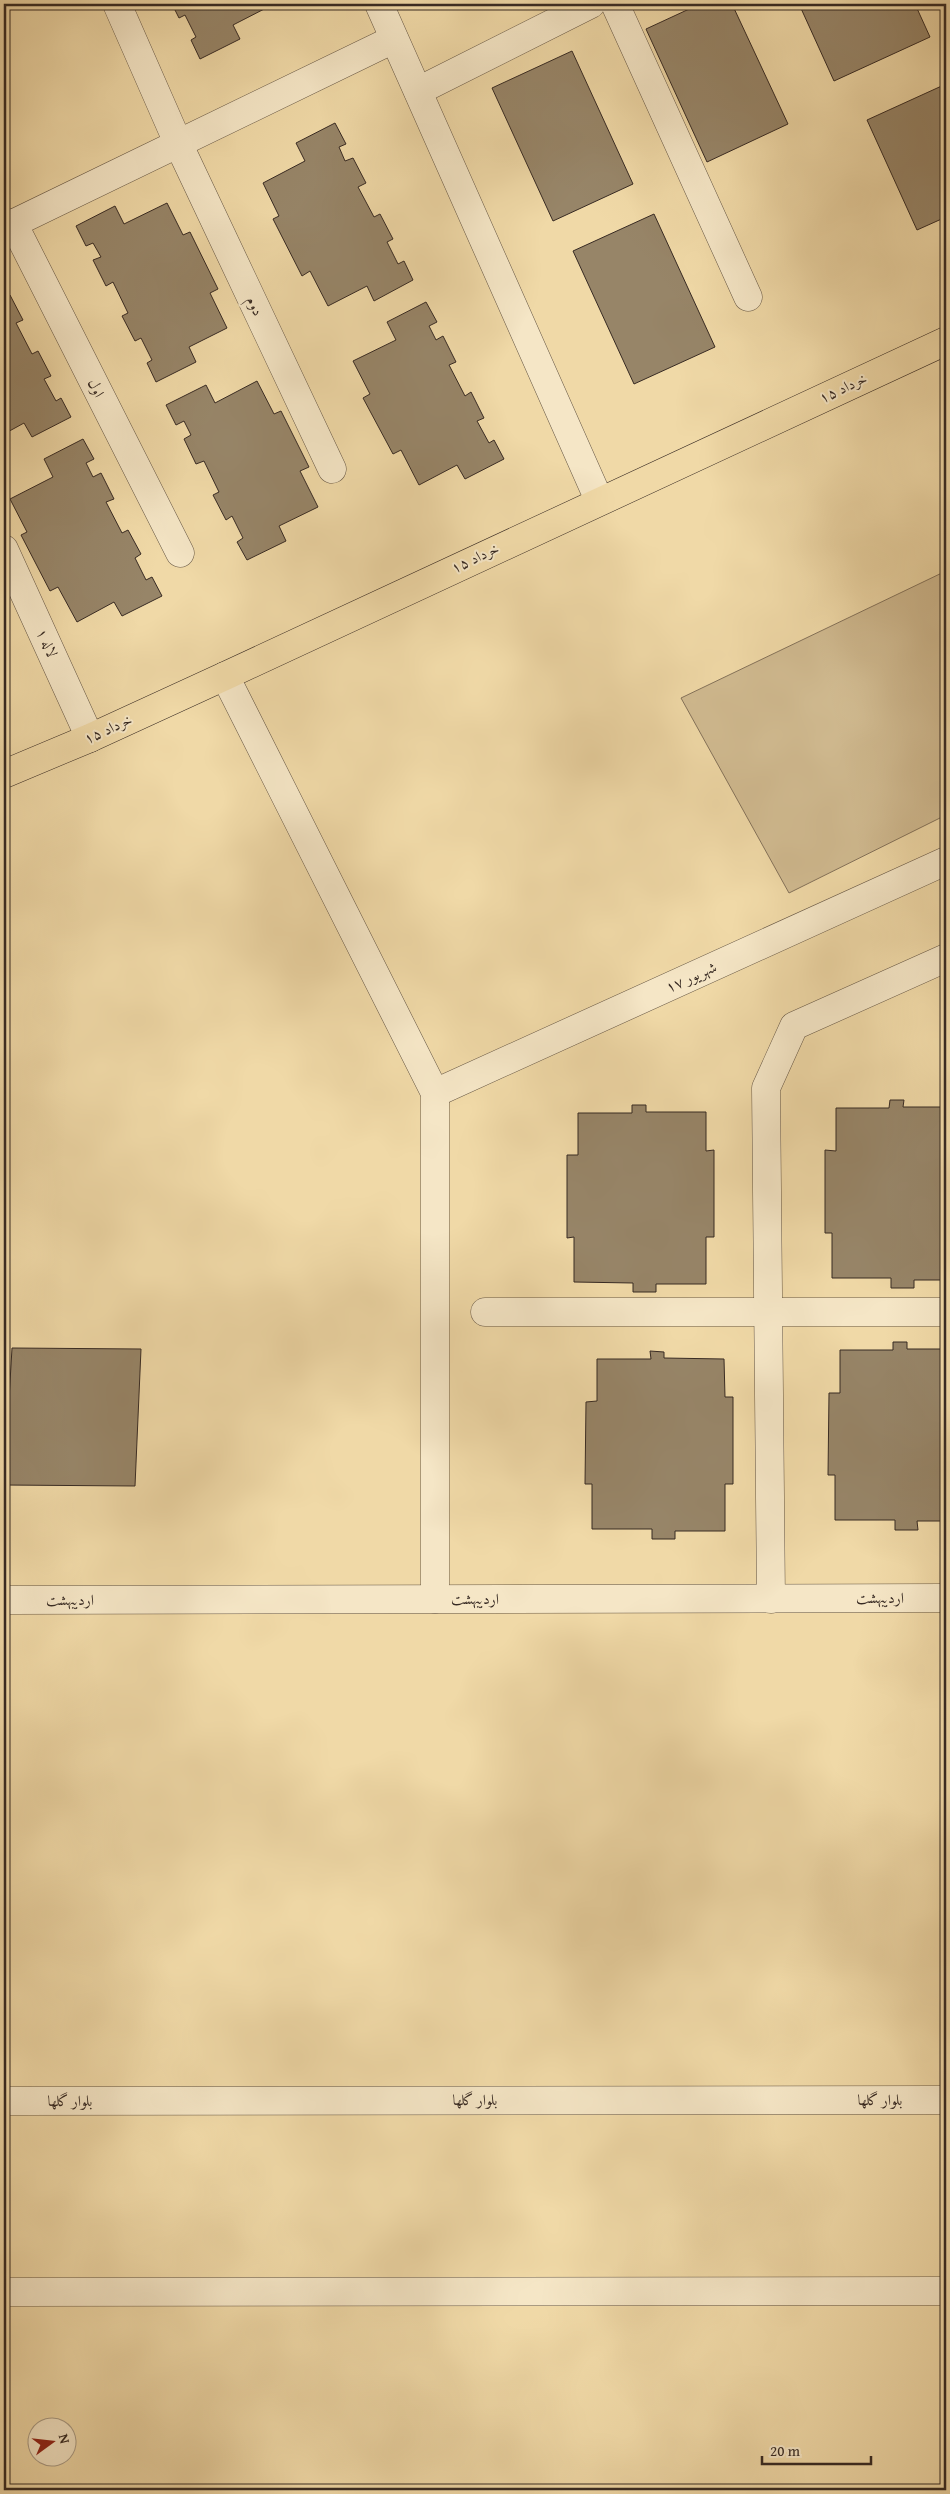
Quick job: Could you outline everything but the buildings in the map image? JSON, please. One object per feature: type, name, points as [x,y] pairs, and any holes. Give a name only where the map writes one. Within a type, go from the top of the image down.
[{"type":"main road","name":"۱۵ خرداد","points":[[4,774],[90,738],[225,676],[600,500],[946,341]]},
{"type":"street","name":"دوم","points":[[117,4],[178,143],[332,468]]},
{"type":"street","points":[[379,4],[600,500]]},
{"type":"street","points":[[418,91],[591,4]]},
{"type":"street","points":[[615,4],[748,297]]},
{"type":"street","points":[[8,226],[394,38]]},
{"type":"street","name":"اول","points":[[8,226],[180,553]]},
{"type":"street","name":"لاله ۱","points":[[4,549],[90,738]]},
{"type":"street","points":[[225,676],[435,1093],[435,1599]]},
{"type":"street","name":"۱۷ شهریور","points":[[435,1093],[946,861]]},
{"type":"street","points":[[770,1598],[766,1088],[794,1026],[946,958]]},
{"type":"street","points":[[485,1312],[946,1312]]},
{"type":"street","name":"اردیبهشت","points":[[4,1600],[946,1598]]},
{"type":"street","name":"بلوار گلها","points":[[4,2101],[946,2100]]},
{"type":"street","points":[[4,2292],[946,2291]]},
{"type":"shaded area","points":[[946,571],[946,815],[789,893],[681,698]]}]
